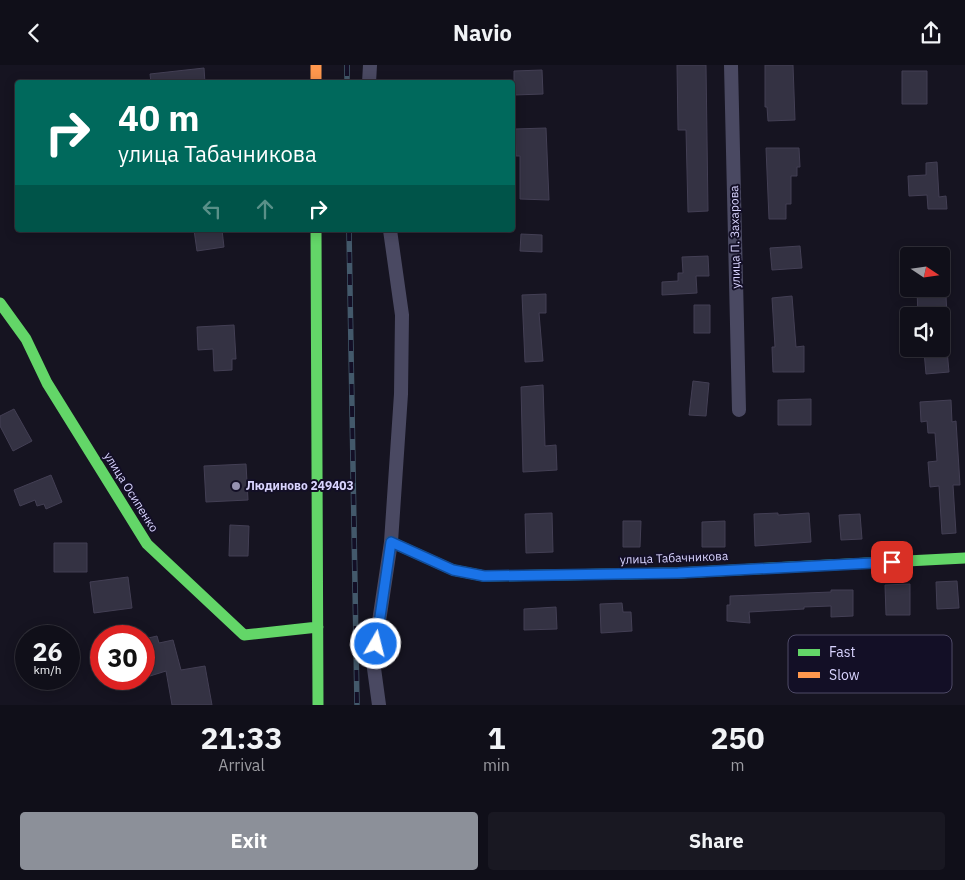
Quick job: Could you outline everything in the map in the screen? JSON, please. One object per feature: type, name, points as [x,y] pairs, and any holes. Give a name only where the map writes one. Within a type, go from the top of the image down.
[{"type":"street","points":[[316,65],[316,80]]},
{"type":"street","points":[[369,80],[370,65]]},
{"type":"street","name":"улица П. Захарова","points":[[731,65],[739,410]]},
{"type":"street","points":[[316,232],[318,705]]},
{"type":"street","points":[[379,705],[373,661],[391,542],[401,394],[402,315],[390,232]]},
{"type":"street","name":"улица Осипенко","points":[[0,303],[26,339],[47,383],[148,544],[244,635],[318,627]]},
{"type":"street","name":"улица Табачникова","points":[[391,542],[453,570],[484,576],[678,573],[965,558]]},
{"type":"building","points":[[677,65],[706,65],[708,211],[688,212],[686,130],[678,130]]},
{"type":"building","points":[[765,65],[793,65],[795,120],[768,121],[767,107],[765,107]]},
{"type":"building","points":[[204,68],[205,80],[151,80],[150,74]]},
{"type":"building","points":[[542,70],[543,94],[515,95],[514,71]]},
{"type":"building","points":[[902,71],[927,71],[927,104],[902,104]]},
{"type":"building","points":[[546,128],[549,200],[520,199],[520,156],[516,156],[515,129]]},
{"type":"building","points":[[766,148],[799,148],[800,167],[797,167],[797,176],[791,176],[791,204],[786,204],[786,219],[769,219]]},
{"type":"building","points":[[937,162],[939,197],[946,196],[947,209],[928,209],[927,195],[909,196],[908,176],[926,175],[926,163]]},
{"type":"building","points":[[194,232],[222,232],[224,247],[197,251]]},
{"type":"building","points":[[521,234],[542,235],[542,252],[520,251]]},
{"type":"building","points":[[800,246],[802,268],[772,270],[770,248]]},
{"type":"building","points":[[708,256],[709,276],[696,276],[697,293],[662,295],[662,282],[678,281],[678,273],[683,273],[682,257]]},
{"type":"building","points":[[546,294],[546,313],[539,313],[543,361],[525,362],[522,295]]},
{"type":"building","points":[[792,296],[796,347],[804,346],[804,372],[773,372],[772,347],[775,347],[772,298]]},
{"type":"building","points":[[917,297],[946,297],[947,307],[918,307]]},
{"type":"building","points":[[694,305],[710,305],[710,333],[694,333]]},
{"type":"building","points":[[234,325],[236,359],[232,359],[232,370],[214,371],[213,349],[198,350],[197,327]]},
{"type":"building","points":[[925,357],[948,357],[949,372],[926,374]]},
{"type":"building","points":[[693,381],[709,383],[706,416],[689,415]]},
{"type":"building","points":[[543,385],[545,446],[556,445],[557,470],[523,472],[521,387]]},
{"type":"building","points":[[811,399],[811,425],[778,425],[778,400]]},
{"type":"building","points":[[951,400],[952,422],[956,421],[960,485],[953,485],[956,533],[942,534],[939,486],[930,487],[928,462],[937,461],[935,433],[928,433],[927,421],[921,422],[920,402]]},
{"type":"building","points":[[14,409],[32,441],[13,451],[0,426],[0,416]]},
{"type":"building","points":[[246,464],[248,500],[206,502],[204,466]]},
{"type":"building","points":[[51,475],[62,502],[46,509],[44,504],[37,506],[35,500],[20,506],[14,490]]},
{"type":"building","points":[[552,513],[553,552],[526,553],[525,514]]},
{"type":"building","points":[[778,513],[778,515],[809,513],[811,542],[755,546],[754,514]]},
{"type":"building","points":[[860,514],[862,539],[841,540],[839,515]]},
{"type":"building","points":[[623,521],[641,521],[640,547],[623,547]]},
{"type":"building","points":[[725,521],[725,547],[702,547],[702,522]]},
{"type":"building","points":[[230,525],[249,526],[248,556],[229,556]]},
{"type":"building","points":[[54,543],[87,543],[87,572],[54,572]]},
{"type":"building","points":[[128,577],[132,608],[94,613],[90,582]]},
{"type":"building","points":[[957,581],[959,608],[937,609],[936,582]]},
{"type":"building","points":[[910,584],[910,615],[886,615],[885,585]]},
{"type":"building","points":[[831,590],[853,590],[853,616],[831,617],[831,606],[804,607],[804,609],[749,612],[750,623],[727,621],[727,605],[730,605],[730,596],[831,592]]},
{"type":"building","points":[[622,603],[623,612],[631,612],[632,631],[601,633],[600,604]]},
{"type":"building","points":[[556,607],[557,629],[524,630],[524,609]]},
{"type":"building","points":[[155,636],[157,636],[159,643],[173,640],[181,670],[205,666],[212,705],[172,705],[166,671],[155,674]]},
{"type":"railway","points":[[347,65],[347,80]]},
{"type":"railway","points":[[349,232],[357,705]]},
{"type":"traffic: fast","points":[[316,232],[318,705]]},
{"type":"traffic: fast","points":[[0,303],[26,339],[47,383],[147,544],[244,635],[318,627]]},
{"type":"traffic: fast","points":[[391,542],[453,570],[484,576],[678,573],[965,558]]},
{"type":"traffic: slow","points":[[316,65],[316,80]]},
{"type":"place","name":"Людиново 249403","points":[[236,486]]},
{"type":"route","points":[[376,644],[391,542],[453,570],[484,576],[678,573],[892,562]]}]
